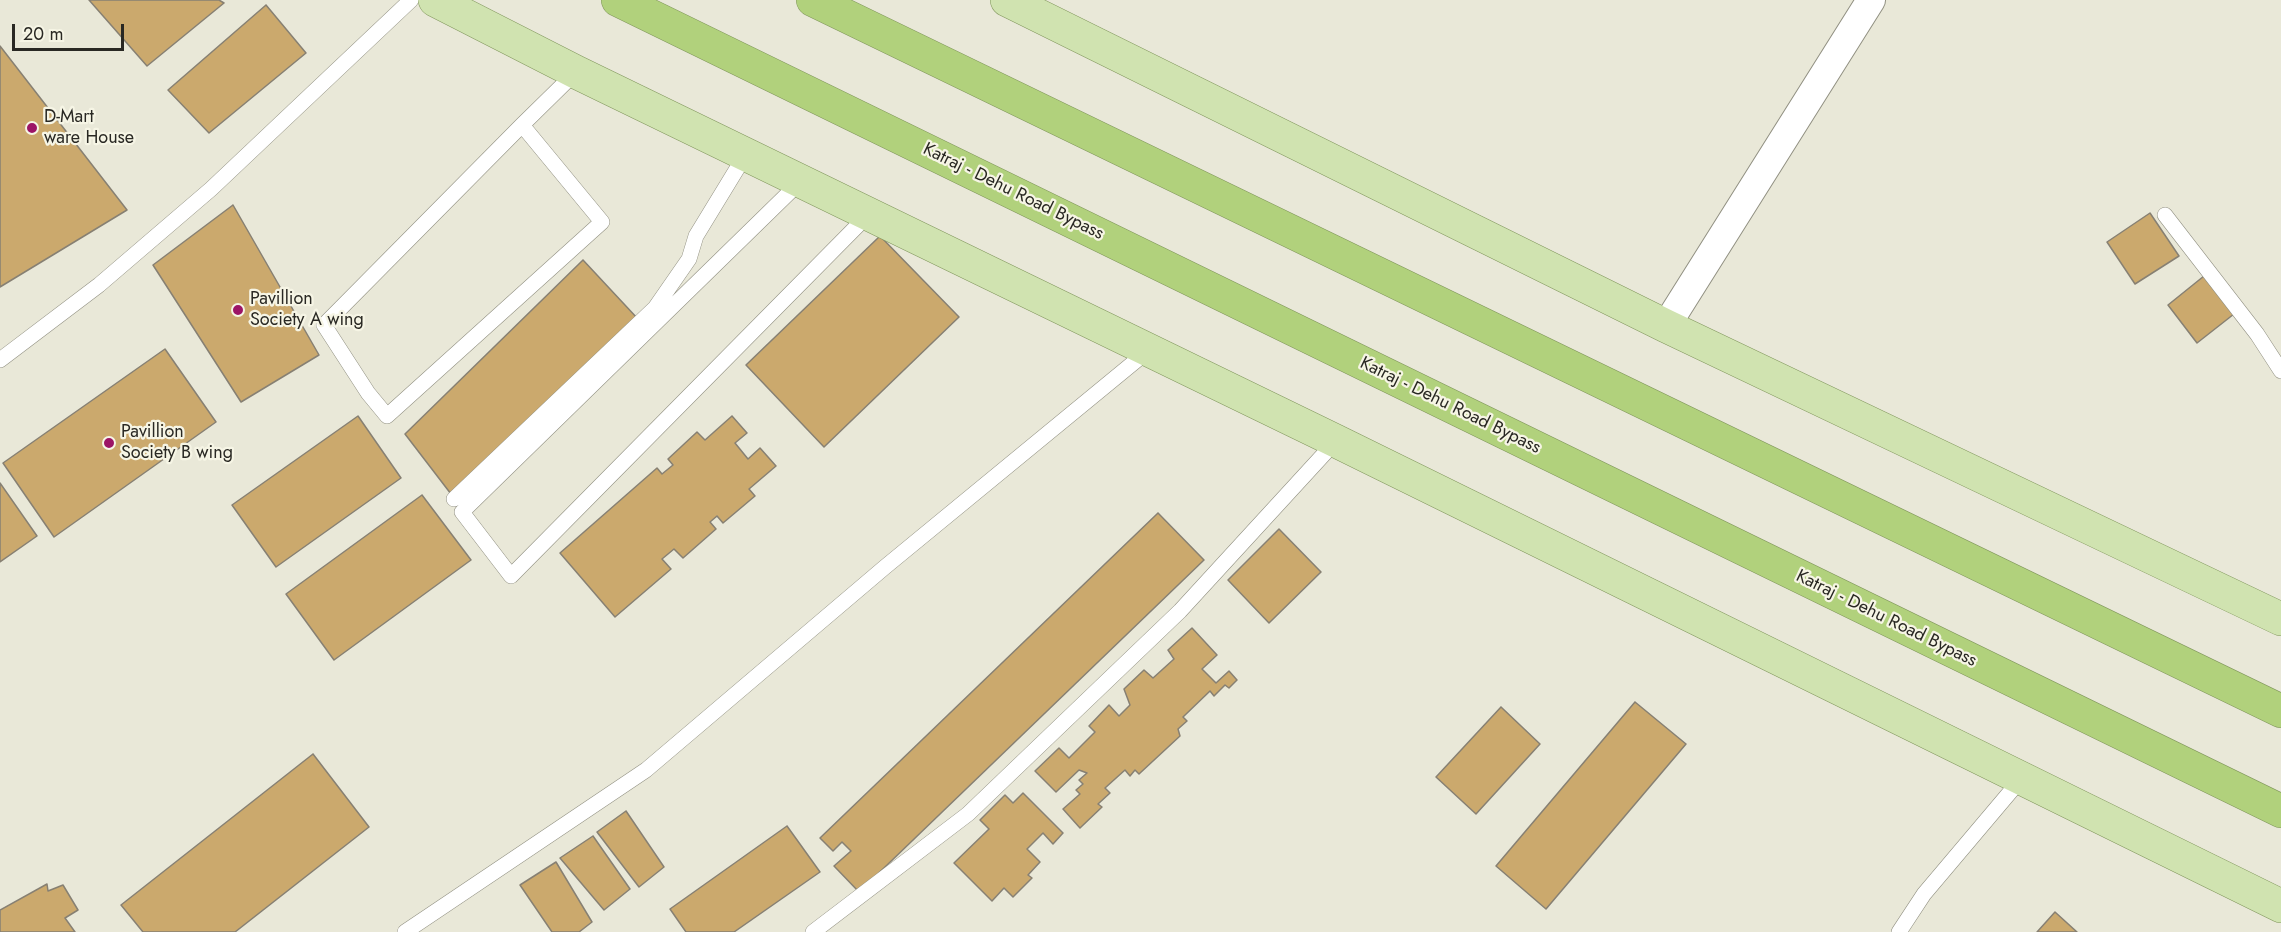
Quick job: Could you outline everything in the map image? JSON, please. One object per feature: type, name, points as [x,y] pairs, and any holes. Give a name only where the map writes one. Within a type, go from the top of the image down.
[{"type":"highway","name":"Katraj - Dehu Road Bypass","points":[[618,0],[2281,811]]},
{"type":"highway","points":[[813,0],[2281,711]]},
{"type":"main road","points":[[435,0],[576,72],[1336,441],[2281,906]]},
{"type":"main road","points":[[1006,0],[1666,326],[2281,619]]},
{"type":"street","points":[[1666,326],[1871,0]]},
{"type":"lane","points":[[0,360],[99,285],[212,189],[411,0]]},
{"type":"lane","points":[[522,125],[602,222],[387,416],[368,393],[324,325],[522,125],[576,72]]},
{"type":"lane","points":[[454,499],[655,308],[688,260],[696,236],[746,154]]},
{"type":"lane","points":[[801,181],[462,512],[512,576],[869,214]]},
{"type":"lane","points":[[2166,215],[2258,334],[2281,371]]},
{"type":"lane","points":[[405,932],[646,770],[885,567],[1149,350]]},
{"type":"lane","points":[[813,932],[968,814],[1180,611],[1336,441]]},
{"type":"lane","points":[[1899,932],[1924,894],[2022,778]]},
{"type":"building","points":[[89,0],[219,0],[224,3],[147,66]]},
{"type":"building","points":[[266,5],[306,53],[209,133],[168,90]]},
{"type":"building","name":"D-Mart ware House","points":[[0,46],[127,210],[0,287]]},
{"type":"building","name":"Pavillion Society A wing","points":[[233,205],[319,355],[241,402],[153,265]]},
{"type":"building","points":[[2150,213],[2179,256],[2135,284],[2107,242]]},
{"type":"building","points":[[880,236],[959,317],[824,447],[746,365]]},
{"type":"building","points":[[583,260],[638,319],[451,494],[405,434]]},
{"type":"building","points":[[2204,276],[2234,314],[2197,343],[2168,305]]},
{"type":"building","name":"Pavillion Society B wing","points":[[165,349],[216,422],[54,537],[3,463]]},
{"type":"building","points":[[358,416],[401,478],[276,567],[232,505]]},
{"type":"building","points":[[732,416],[747,433],[735,443],[748,459],[760,448],[776,466],[749,489],[755,496],[723,523],[717,516],[710,522],[716,529],[683,558],[674,549],[662,559],[671,569],[615,617],[560,553],[657,468],[662,474],[673,465],[668,459],[697,432],[705,440]]},
{"type":"building","points":[[0,483],[37,536],[0,562]]},
{"type":"building","points":[[422,495],[471,560],[334,660],[286,594]]},
{"type":"building","points":[[1158,513],[1204,560],[859,892],[834,866],[851,851],[842,842],[833,851],[820,838]]},
{"type":"building","points":[[1279,529],[1321,572],[1269,623],[1228,580]]},
{"type":"building","points":[[1192,628],[1217,655],[1202,669],[1216,683],[1229,671],[1237,680],[1229,688],[1225,685],[1214,696],[1210,691],[1183,717],[1187,721],[1178,729],[1180,736],[1139,774],[1135,770],[1130,776],[1125,770],[1105,788],[1110,793],[1098,804],[1102,807],[1080,828],[1063,809],[1080,794],[1076,790],[1083,784],[1079,780],[1087,773],[1079,770],[1056,792],[1035,771],[1059,748],[1069,758],[1095,732],[1089,726],[1109,705],[1119,716],[1130,705],[1124,689],[1144,670],[1153,678],[1174,659],[1168,650]]},
{"type":"building","points":[[1635,702],[1686,744],[1546,909],[1496,866]]},
{"type":"building","points":[[1501,707],[1540,744],[1476,814],[1436,777]]},
{"type":"building","points":[[313,754],[369,827],[235,932],[143,932],[121,905]]},
{"type":"building","points":[[1023,793],[1063,833],[1053,844],[1043,833],[1027,849],[1040,862],[1028,875],[1032,878],[1013,897],[1004,888],[992,901],[954,863],[989,829],[980,820],[1005,795],[1013,803]]},
{"type":"building","points":[[626,811],[664,867],[639,887],[597,832]]},
{"type":"building","points":[[787,826],[820,872],[734,932],[686,932],[670,909]]},
{"type":"building","points":[[593,836],[630,889],[604,910],[560,858]]},
{"type":"building","points":[[556,862],[592,922],[579,932],[552,932],[520,885]]},
{"type":"building","points":[[47,884],[48,891],[63,885],[78,910],[65,918],[75,932],[0,932],[0,910]]},
{"type":"building","points":[[2055,912],[2077,932],[2037,932]]},
{"type":"place","name":"D-Mart ware House","points":[[32,128]]},
{"type":"place","name":"Pavillion Society A wing","points":[[238,310]]},
{"type":"place","name":"Pavillion Society B wing","points":[[109,443]]}]
